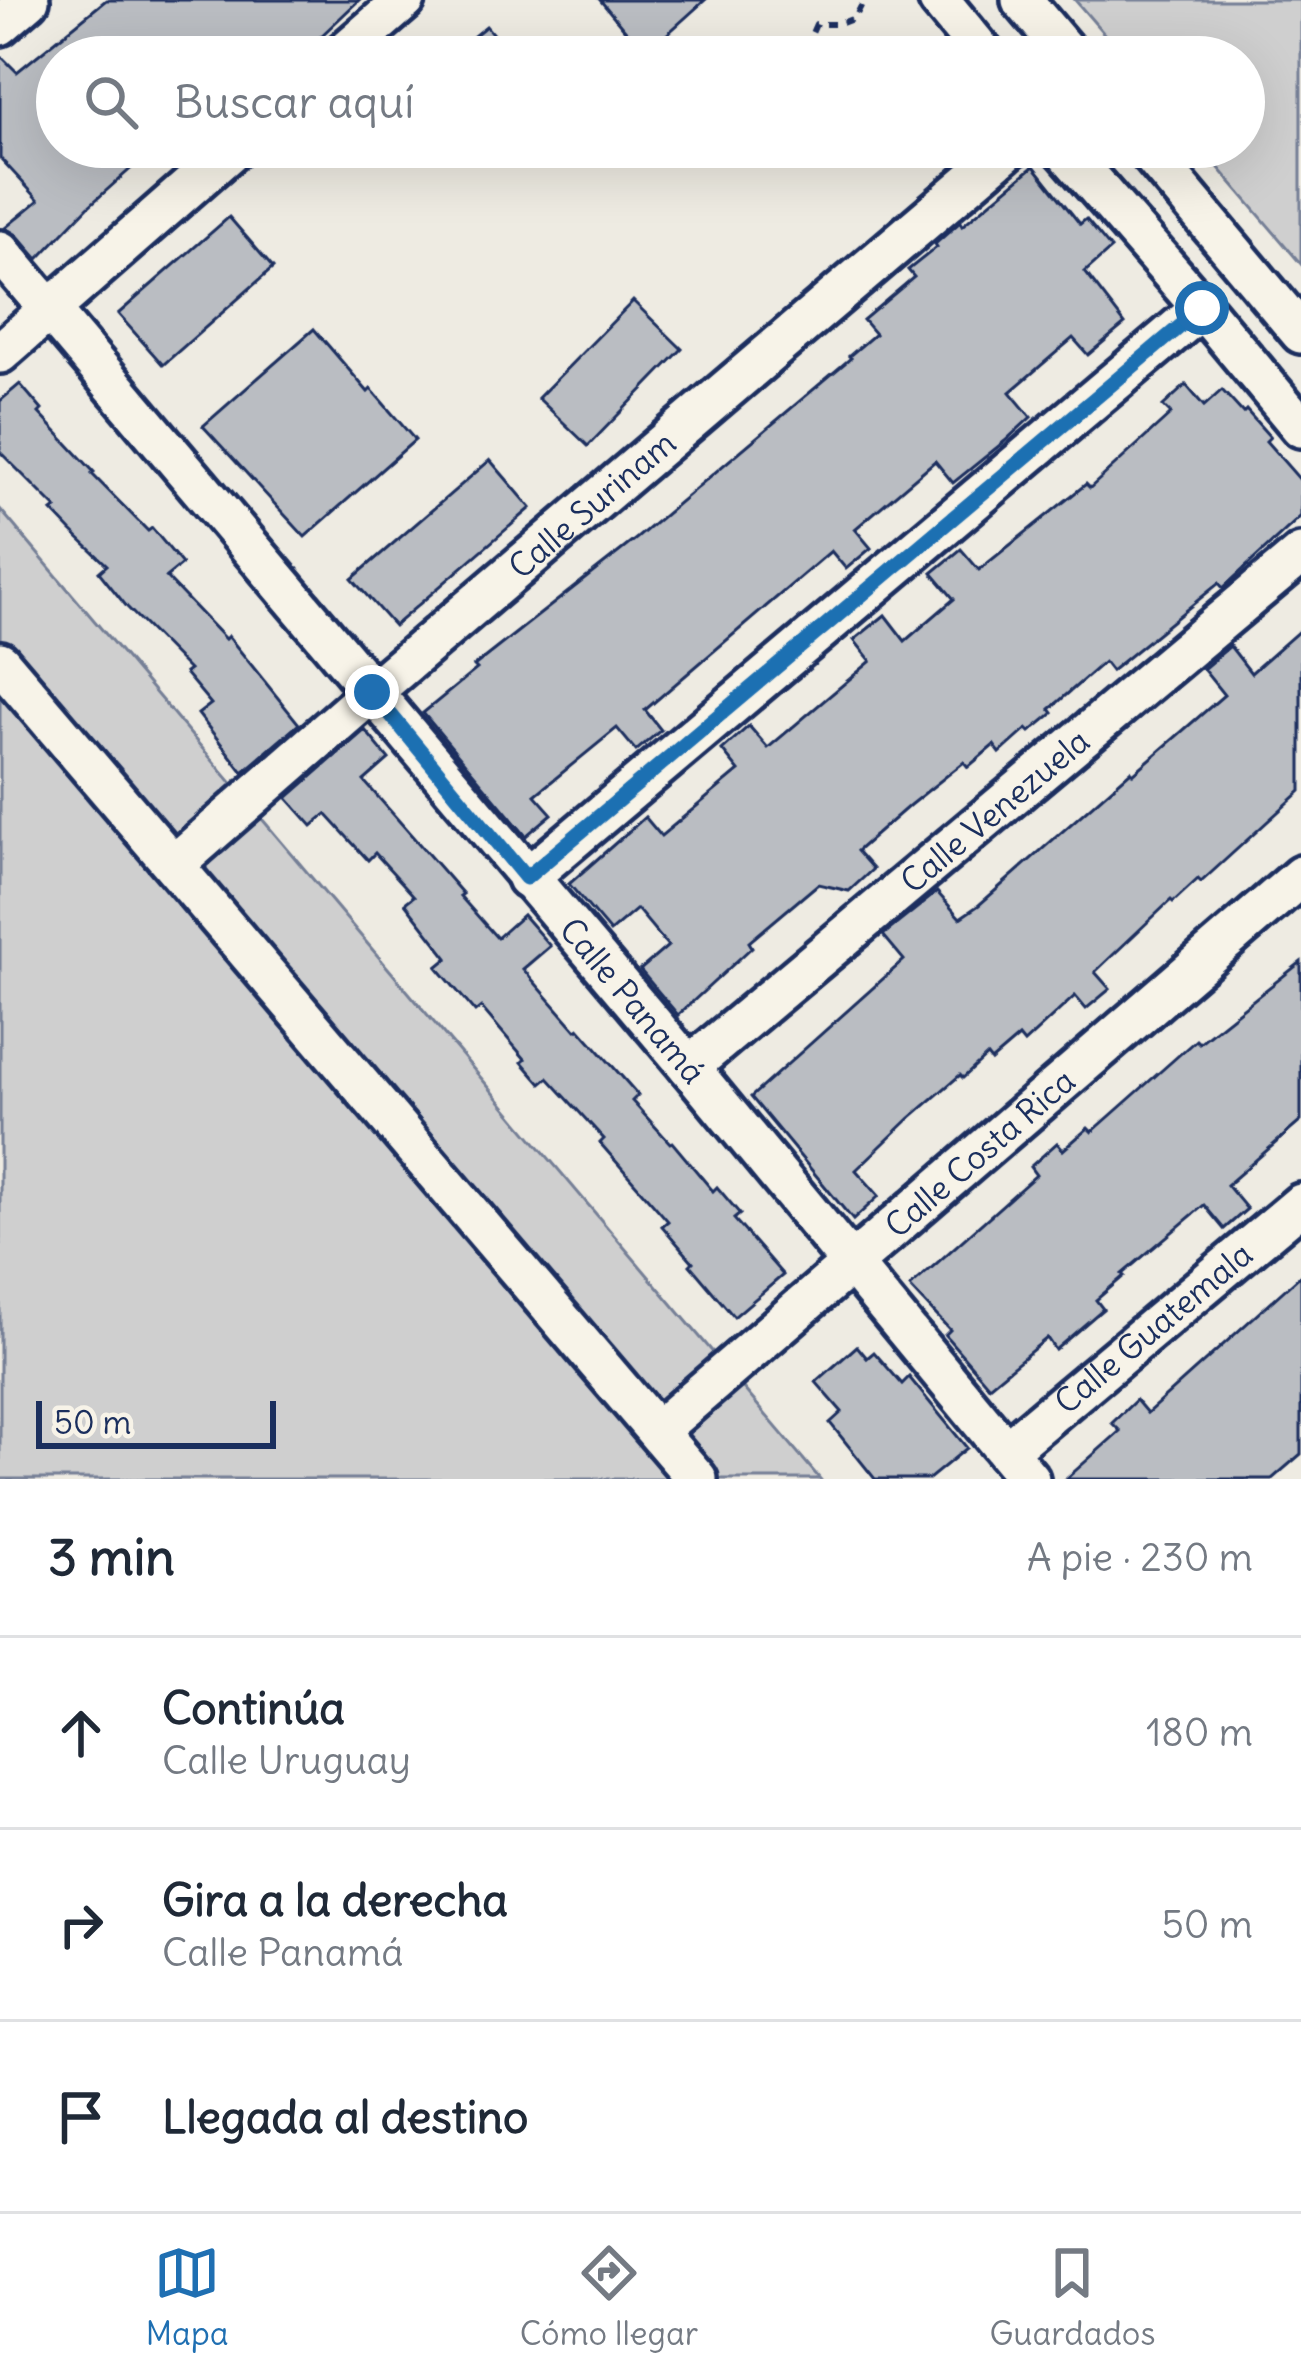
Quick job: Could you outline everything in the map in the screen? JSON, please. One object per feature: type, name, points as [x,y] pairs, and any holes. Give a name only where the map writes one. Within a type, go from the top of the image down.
[{"type":"street","points":[[0,25],[29,0]]},
{"type":"street","points":[[363,36],[405,0]]},
{"type":"street","points":[[939,0],[969,36]]},
{"type":"street","points":[[1022,0],[1052,36]]},
{"type":"street","points":[[0,353],[211,168]]},
{"type":"street","name":"Calle Surinam","points":[[174,865],[986,168]]},
{"type":"street","points":[[1080,168],[1301,427]]},
{"type":"street","points":[[1163,168],[1301,334]]},
{"type":"street","name":"Calle Panamá","points":[[0,251],[689,1067],[1017,1465]]},
{"type":"street","points":[[526,878],[1202,308]]},
{"type":"street","name":"Calle Venezuela","points":[[689,1067],[1301,554]]},
{"type":"street","points":[[0,662],[697,1479]]},
{"type":"street","name":"Calle Costa Rica","points":[[657,1431],[1301,876]]},
{"type":"street","name":"Calle Guatemala","points":[[1017,1465],[1301,1204]]},
{"type":"path","points":[[811,36],[816,24],[855,18],[864,0]]},
{"type":"shaded area","points":[[1075,0],[1301,0],[1301,264],[1219,168],[1265,168],[1265,36],[1106,36]]},
{"type":"shaded area","points":[[0,509],[820,1479],[0,1479]]},
{"type":"building","points":[[106,0],[359,0],[321,36],[62,36]]},
{"type":"building","points":[[600,0],[705,0],[665,36],[630,36]]},
{"type":"building","points":[[486,26],[494,36],[474,36]]},
{"type":"building","points":[[0,55],[17,72],[36,57],[36,168],[132,168],[38,259],[5,228],[39,200],[0,158]]},
{"type":"building","points":[[1036,168],[1080,224],[1086,219],[1111,249],[1085,272],[1125,324],[1088,355],[1073,338],[1010,392],[1031,417],[1005,441],[953,483],[935,461],[855,529],[871,548],[846,569],[831,551],[645,710],[661,730],[636,751],[617,728],[535,795],[552,814],[526,836],[423,713],[477,669],[474,666],[637,538],[851,358],[875,334],[863,320],[914,277],[908,270],[935,244],[960,222],[962,226]]},
{"type":"building","points":[[229,217],[273,268],[163,365],[118,314]]},
{"type":"building","points":[[633,301],[682,349],[588,446],[538,398]]},
{"type":"building","points":[[314,329],[415,440],[305,537],[203,426]]},
{"type":"building","points":[[20,384],[92,474],[148,531],[152,528],[182,564],[166,577],[225,639],[228,636],[299,724],[243,772],[198,714],[211,704],[185,673],[189,670],[99,572],[107,565],[0,452],[0,401]]},
{"type":"building","points":[[1186,385],[1204,406],[1222,390],[1270,437],[1266,441],[1301,481],[1301,516],[1223,588],[1219,583],[1111,671],[1104,662],[1030,732],[1027,729],[1000,753],[994,745],[968,767],[964,762],[910,805],[857,851],[873,869],[849,891],[818,884],[749,942],[752,947],[678,1015],[640,970],[668,946],[637,909],[610,932],[569,884],[645,817],[661,836],[739,771],[722,750],[749,726],[768,748],[871,661],[854,640],[885,615],[905,641],[954,599],[932,573],[961,549],[979,570],[1086,484],[1090,488],[1171,414],[1163,406]]},
{"type":"building","points":[[490,460],[531,508],[394,626],[352,579]]},
{"type":"building","points":[[1301,629],[1301,791],[1201,882],[1198,879],[1171,900],[1095,972],[1110,989],[1086,1009],[1075,996],[1024,1043],[1019,1037],[991,1061],[987,1056],[910,1118],[856,1170],[879,1196],[853,1220],[751,1097],[904,960],[883,935],[937,892],[960,918],[979,905],[1224,695],[1203,669],[1230,646],[1251,673]]},
{"type":"building","points":[[365,730],[389,759],[364,781],[497,938],[523,915],[550,946],[523,969],[638,1095],[632,1101],[713,1191],[717,1187],[740,1214],[734,1219],[783,1275],[734,1317],[662,1226],[668,1221],[600,1143],[604,1139],[548,1078],[541,1084],[481,1007],[475,1012],[437,967],[448,958],[405,903],[414,896],[375,853],[368,860],[326,814],[312,826],[287,798]]},
{"type":"building","points":[[1301,962],[1301,1121],[1227,1185],[1247,1209],[1224,1229],[1204,1205],[1122,1274],[1096,1300],[1103,1309],[1055,1350],[1047,1338],[989,1386],[945,1335],[950,1330],[910,1287],[1036,1175],[1030,1167],[1057,1143],[1063,1150],[1088,1128],[1092,1132],[1196,1040],[1199,1043]]},
{"type":"building","points":[[1301,1275],[1301,1454],[1272,1479],[1066,1479],[1120,1431],[1112,1423],[1136,1400],[1147,1413]]},
{"type":"building","points":[[857,1346],[867,1358],[874,1352],[902,1384],[909,1377],[967,1448],[929,1479],[875,1479],[830,1423],[842,1412],[816,1382]]},
{"type":"route","points":[[372,692],[526,878],[1202,308]]}]
